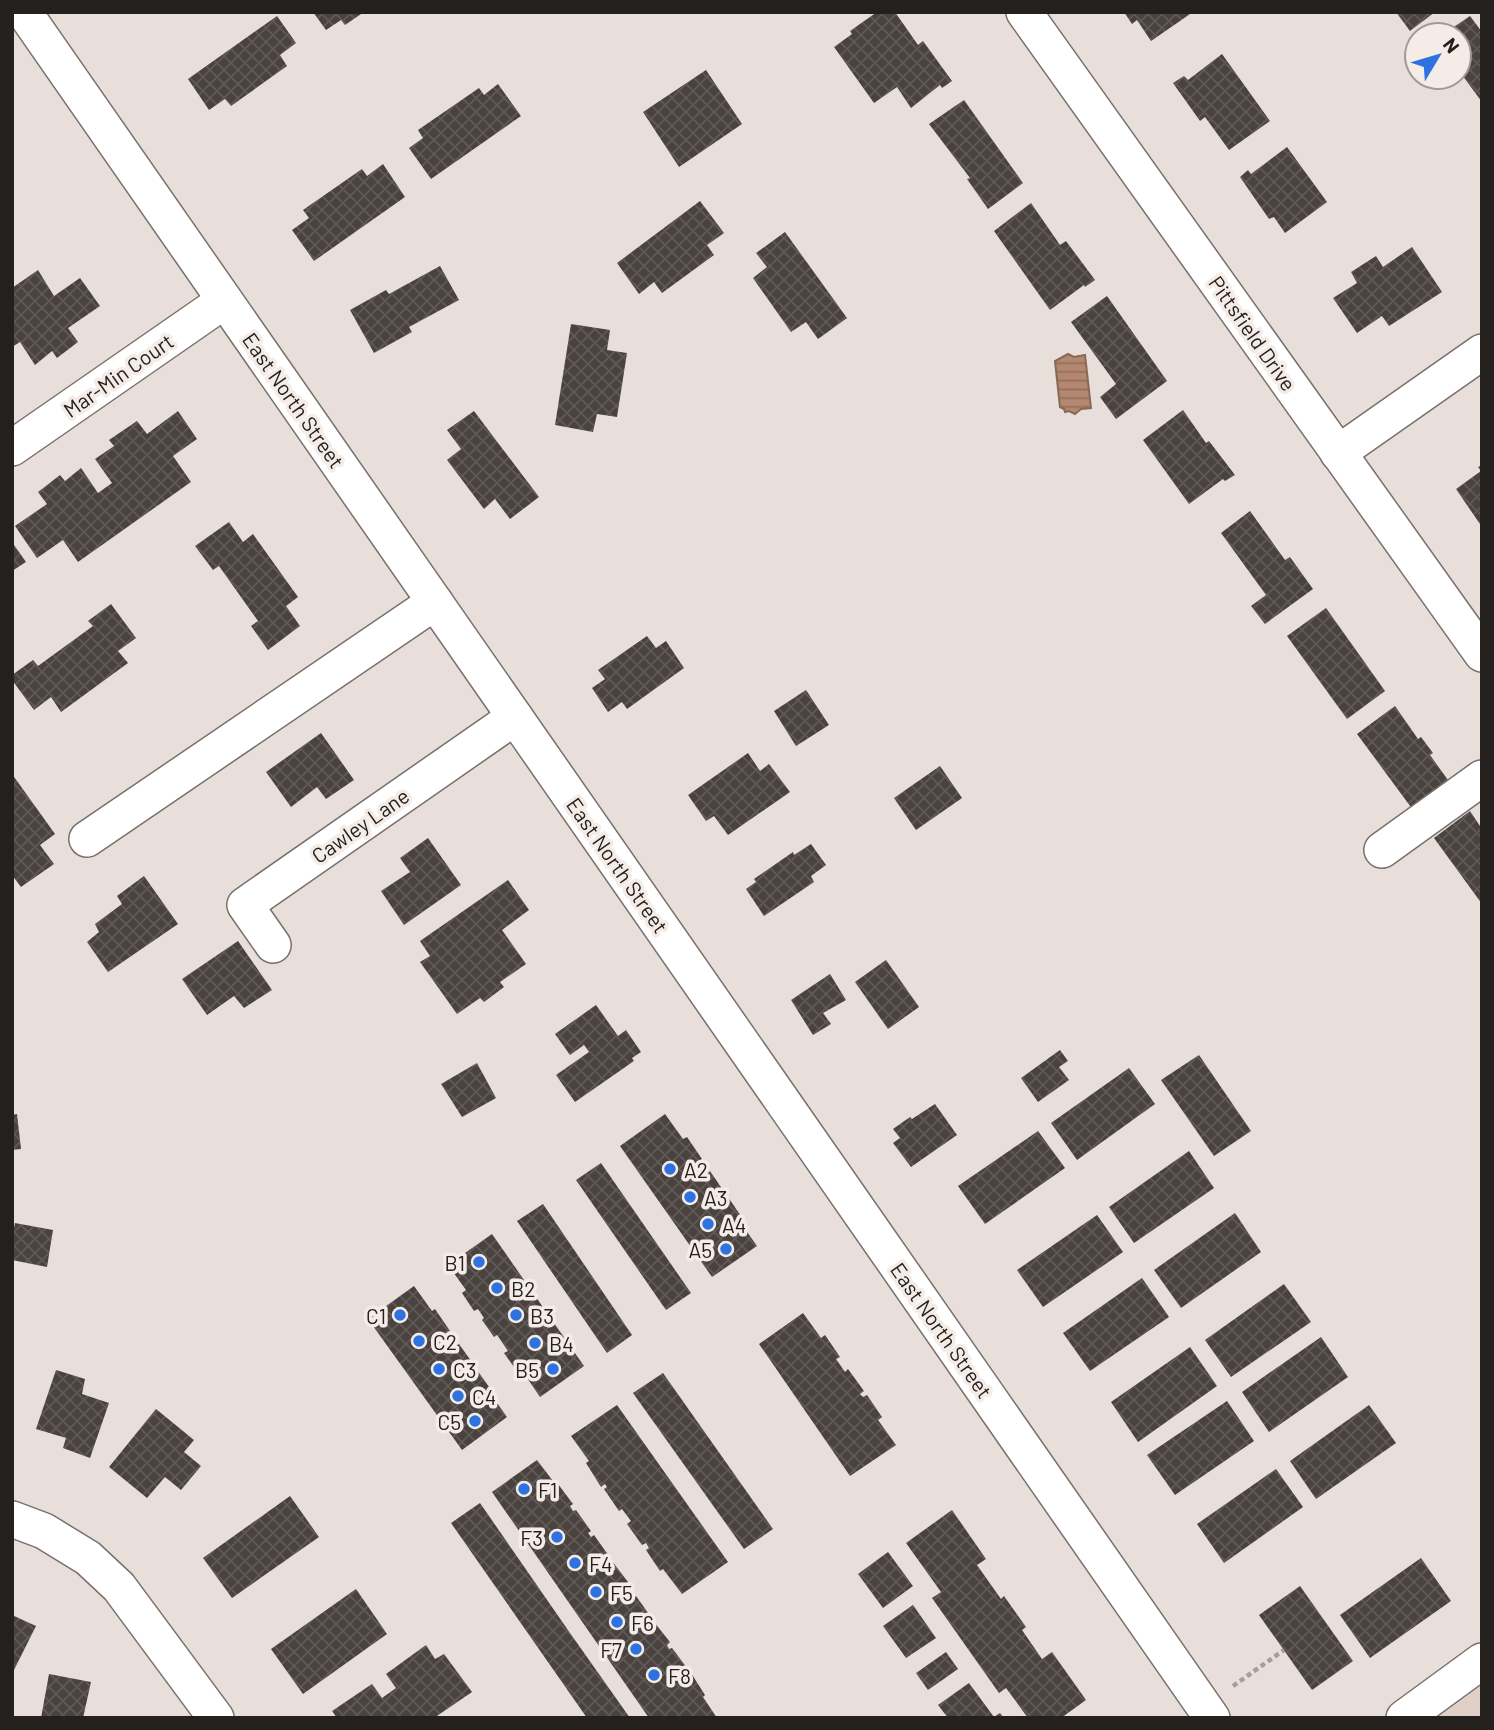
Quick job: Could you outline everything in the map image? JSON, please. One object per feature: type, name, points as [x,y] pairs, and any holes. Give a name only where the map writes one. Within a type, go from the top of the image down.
[{"type":"street","name":"East North Street","points":[[24,12],[515,717],[1219,1704]]},
{"type":"street","name":"Pittsfield Drive","points":[[1024,12],[1482,654]]},
{"type":"street","name":"Mar-Min Court","points":[[12,448],[225,301]]},
{"type":"street","points":[[1338,453],[1482,352]]},
{"type":"street","points":[[87,839],[435,602]]},
{"type":"street","name":"Cawley Lane","points":[[272,945],[245,905],[515,717]]},
{"type":"street","points":[[1382,850],[1482,778]]},
{"type":"street","points":[[12,1519],[44,1531],[88,1558],[120,1587],[216,1718]]},
{"type":"street","points":[[1404,1718],[1482,1661]]},
{"type":"path","points":[[1219,1704],[1284,1650]]},
{"type":"shaded area","points":[[1068,354],[1074,357],[1085,355],[1091,408],[1081,409],[1075,414],[1065,412],[1060,407],[1055,361]]},
{"type":"shaded area","points":[[1482,1661],[1482,1718],[1419,1718]]},
{"type":"building","points":[[313,12],[364,12],[345,25],[341,20],[326,30]]},
{"type":"building","points":[[877,12],[895,12],[918,45],[923,41],[952,81],[942,88],[940,85],[911,108],[897,87],[874,103],[834,47],[852,34],[850,31]]},
{"type":"building","points":[[1124,12],[1193,12],[1151,41],[1137,20],[1132,24]]},
{"type":"building","points":[[1396,12],[1435,12],[1423,21],[1403,22]]},
{"type":"building","points":[[277,16],[296,43],[280,55],[287,66],[231,106],[225,99],[209,110],[188,79]]},
{"type":"building","points":[[1470,16],[1482,32],[1482,102],[1473,90],[1473,21],[1463,21]]},
{"type":"building","points":[[1222,54],[1270,121],[1229,150],[1205,117],[1200,121],[1173,83],[1184,76],[1188,80]]},
{"type":"building","points":[[706,70],[742,124],[679,167],[643,112]]},
{"type":"building","points":[[498,84],[521,116],[431,179],[409,148],[423,138],[418,130],[479,88],[484,95]]},
{"type":"building","points":[[964,100],[1023,183],[988,209],[967,179],[970,178],[929,124]]},
{"type":"building","points":[[1287,147],[1327,202],[1285,233],[1274,217],[1269,219],[1240,177],[1248,170],[1251,174]]},
{"type":"building","points":[[383,164],[405,197],[314,261],[292,230],[309,218],[303,210],[362,169],[367,176]]},
{"type":"building","points":[[700,201],[724,233],[707,245],[714,255],[662,293],[654,282],[639,294],[617,263]]},
{"type":"building","points":[[1031,203],[1060,245],[1066,241],[1095,280],[1050,310],[994,231]]},
{"type":"building","points":[[785,232],[847,318],[818,339],[806,322],[791,332],[753,278],[767,267],[756,253]]},
{"type":"building","points":[[1412,247],[1442,292],[1389,326],[1382,316],[1357,333],[1333,298],[1357,283],[1351,272],[1376,256],[1383,267]]},
{"type":"building","points":[[440,266],[459,300],[409,327],[412,332],[374,353],[350,310],[386,290],[389,294]]},
{"type":"building","points":[[38,270],[54,296],[80,278],[100,306],[68,328],[78,342],[57,358],[52,351],[35,365],[20,342],[12,347],[12,288]]},
{"type":"building","points":[[1107,296],[1167,381],[1116,419],[1100,397],[1116,384],[1071,322]]},
{"type":"building","points":[[571,324],[610,330],[607,350],[627,353],[617,417],[597,414],[593,432],[555,425]]},
{"type":"building","points":[[1183,410],[1206,443],[1209,441],[1235,475],[1225,481],[1223,479],[1189,504],[1143,440]]},
{"type":"building","points":[[178,411],[197,439],[173,456],[191,482],[78,562],[63,540],[37,558],[15,526],[47,504],[38,492],[60,475],[65,481],[81,468],[98,493],[112,483],[95,459],[114,446],[109,440],[137,421],[147,434]]},
{"type":"building","points":[[474,411],[539,497],[510,519],[495,499],[484,509],[447,460],[461,449],[447,430]]},
{"type":"building","points":[[1482,465],[1482,527],[1456,489],[1481,471],[1478,467]]},
{"type":"building","points":[[1250,511],[1285,560],[1290,557],[1313,589],[1265,624],[1251,606],[1266,595],[1221,533]]},
{"type":"building","points":[[229,522],[243,542],[253,534],[298,597],[286,606],[300,626],[268,650],[251,626],[258,621],[219,566],[213,570],[195,546]]},
{"type":"building","points":[[12,542],[26,562],[12,571]]},
{"type":"building","points":[[111,604],[136,638],[118,651],[128,663],[61,712],[51,697],[34,710],[12,680],[12,675],[33,660],[38,666],[93,626],[88,621]]},
{"type":"building","points":[[1326,608],[1385,691],[1347,719],[1287,636]]},
{"type":"building","points":[[647,636],[656,648],[666,641],[684,668],[627,709],[622,702],[608,712],[592,688],[605,679],[598,670]]},
{"type":"building","points":[[806,690],[829,725],[796,746],[774,711]]},
{"type":"building","points":[[1395,706],[1418,739],[1421,737],[1433,753],[1430,755],[1453,787],[1416,814],[1357,734]]},
{"type":"building","points":[[321,733],[354,780],[326,799],[317,787],[291,807],[266,772]]},
{"type":"building","points":[[748,753],[760,771],[769,764],[790,792],[728,835],[714,816],[706,821],[688,795]]},
{"type":"building","points":[[940,766],[962,798],[916,830],[894,798]]},
{"type":"building","points":[[12,774],[55,834],[40,845],[54,864],[21,887],[12,875]]},
{"type":"building","points":[[1470,811],[1482,829],[1482,904],[1434,838]]},
{"type":"building","points":[[428,838],[461,885],[404,925],[381,891],[410,872],[400,858]]},
{"type":"building","points":[[811,844],[826,865],[811,876],[814,882],[764,916],[746,889],[756,882],[754,879],[793,852],[794,855]]},
{"type":"building","points":[[144,876],[178,924],[108,972],[87,942],[99,932],[95,924],[122,904],[117,896]]},
{"type":"building","points":[[508,880],[529,910],[502,930],[526,964],[500,982],[504,987],[484,1002],[480,998],[457,1014],[420,962],[430,956],[420,941]]},
{"type":"building","points":[[238,941],[272,990],[244,1008],[234,996],[207,1015],[182,979]]},
{"type":"building","points":[[886,960],[919,1007],[888,1029],[855,982]]},
{"type":"building","points":[[830,974],[846,1000],[823,1013],[831,1024],[813,1035],[791,1000]]},
{"type":"building","points":[[596,1005],[618,1036],[626,1030],[641,1052],[632,1058],[634,1061],[575,1102],[556,1075],[589,1052],[584,1045],[570,1055],[555,1034]]},
{"type":"building","points":[[1060,1050],[1068,1061],[1059,1067],[1069,1080],[1038,1102],[1021,1078]]},
{"type":"building","points":[[1199,1055],[1251,1131],[1214,1156],[1161,1080]]},
{"type":"building","points":[[477,1063],[496,1098],[462,1117],[441,1084]]},
{"type":"building","points":[[1129,1068],[1155,1104],[1077,1160],[1051,1123]]},
{"type":"building","points":[[935,1104],[957,1135],[911,1167],[893,1143],[900,1138],[893,1129]]},
{"type":"building","points":[[17,1114],[21,1149],[12,1150],[12,1115]]},
{"type":"building","points":[[665,1114],[683,1139],[687,1137],[702,1159],[698,1162],[707,1174],[710,1171],[725,1193],[722,1195],[725,1199],[728,1197],[743,1219],[740,1222],[757,1246],[712,1277],[620,1146]]},
{"type":"building","points":[[1038,1131],[1065,1168],[985,1224],[958,1186]]},
{"type":"building","points":[[1189,1151],[1214,1188],[1134,1243],[1109,1207]]},
{"type":"building","points":[[601,1163],[691,1293],[666,1310],[576,1180]]},
{"type":"building","points":[[543,1204],[632,1335],[607,1353],[517,1221]]},
{"type":"building","points":[[1235,1213],[1261,1252],[1181,1308],[1154,1270]]},
{"type":"building","points":[[1097,1215],[1123,1252],[1043,1307],[1017,1270]]},
{"type":"building","points":[[15,1223],[53,1230],[47,1267],[12,1260]]},
{"type":"building","points":[[492,1234],[584,1366],[540,1397],[523,1372],[519,1374],[504,1353],[508,1351],[497,1335],[494,1337],[478,1309],[474,1311],[462,1293],[466,1290],[448,1265]]},
{"type":"building","points":[[1142,1278],[1169,1317],[1090,1371],[1063,1333]]},
{"type":"building","points":[[1284,1284],[1311,1322],[1231,1377],[1205,1340]]},
{"type":"building","points":[[414,1286],[432,1311],[435,1309],[450,1331],[447,1332],[456,1346],[459,1344],[474,1365],[471,1367],[477,1370],[507,1417],[462,1450],[368,1319]]},
{"type":"building","points":[[803,1313],[821,1338],[825,1335],[840,1357],[836,1359],[845,1372],[848,1369],[864,1391],[860,1394],[863,1397],[867,1395],[882,1417],[878,1420],[896,1445],[850,1476],[759,1344]]},
{"type":"building","points":[[1321,1337],[1348,1377],[1269,1432],[1242,1392]]},
{"type":"building","points":[[1190,1347],[1217,1386],[1138,1442],[1111,1402]]},
{"type":"building","points":[[56,1370],[85,1379],[82,1394],[109,1403],[90,1458],[63,1448],[66,1438],[36,1429]]},
{"type":"building","points":[[663,1373],[773,1529],[744,1549],[633,1393]]},
{"type":"building","points":[[1227,1401],[1254,1441],[1175,1495],[1147,1455]]},
{"type":"building","points":[[617,1405],[728,1562],[682,1594],[663,1569],[660,1571],[646,1550],[649,1548],[646,1543],[642,1545],[627,1524],[631,1521],[622,1509],[619,1511],[604,1489],[607,1487],[605,1484],[601,1487],[586,1463],[589,1461],[571,1436]]},
{"type":"building","points":[[1369,1405],[1396,1443],[1316,1499],[1290,1461]]},
{"type":"building","points":[[156,1409],[194,1440],[184,1452],[201,1466],[181,1490],[165,1477],[147,1498],[109,1467]]},
{"type":"building","points":[[537,1460],[573,1504],[570,1506],[573,1511],[576,1510],[591,1531],[588,1533],[591,1537],[594,1535],[609,1556],[606,1558],[609,1562],[612,1561],[628,1582],[625,1585],[633,1598],[636,1596],[651,1617],[650,1621],[654,1622],[670,1642],[667,1645],[669,1649],[672,1648],[687,1668],[684,1670],[688,1675],[691,1673],[717,1718],[649,1718],[492,1492]]},
{"type":"building","points":[[1276,1469],[1303,1507],[1224,1563],[1197,1524]]},
{"type":"building","points":[[290,1496],[319,1537],[232,1598],[203,1558]]},
{"type":"building","points":[[480,1503],[630,1718],[587,1718],[451,1523]]},
{"type":"building","points":[[952,1510],[986,1559],[977,1565],[1001,1599],[1004,1596],[1026,1627],[1022,1630],[1042,1659],[1052,1652],[1086,1700],[1061,1718],[1028,1718],[1006,1688],[999,1693],[932,1598],[941,1592],[906,1543]]},
{"type":"building","points":[[888,1552],[913,1586],[883,1608],[858,1574]]},
{"type":"building","points":[[1421,1558],[1451,1601],[1370,1658],[1340,1615]]},
{"type":"building","points":[[1300,1586],[1353,1661],[1312,1690],[1259,1615]]},
{"type":"building","points":[[356,1589],[387,1634],[303,1694],[271,1649]]},
{"type":"building","points":[[913,1605],[936,1638],[906,1658],[883,1626]]},
{"type":"building","points":[[12,1615],[36,1626],[12,1674]]},
{"type":"building","points":[[426,1645],[435,1659],[444,1654],[472,1692],[434,1718],[337,1718],[332,1711],[372,1684],[382,1698],[396,1688],[386,1674]]},
{"type":"building","points":[[946,1652],[958,1669],[928,1690],[916,1673]]},
{"type":"building","points":[[49,1674],[91,1682],[83,1718],[41,1718]]},
{"type":"building","points":[[969,1683],[994,1717],[1000,1713],[1004,1718],[948,1718],[938,1705]]},
{"type":"place","name":"A2","points":[[670,1169]]},
{"type":"place","name":"A3","points":[[690,1197]]},
{"type":"place","name":"A4","points":[[708,1224]]},
{"type":"place","name":"A5","points":[[726,1249]]},
{"type":"place","name":"B1","points":[[479,1262]]},
{"type":"place","name":"B2","points":[[497,1288]]},
{"type":"place","name":"C1","points":[[400,1315]]},
{"type":"place","name":"B3","points":[[516,1315]]},
{"type":"place","name":"C2","points":[[419,1341]]},
{"type":"place","name":"B4","points":[[535,1343]]},
{"type":"place","name":"C3","points":[[439,1369]]},
{"type":"place","name":"B5","points":[[553,1369]]},
{"type":"place","name":"C4","points":[[458,1396]]},
{"type":"place","name":"C5","points":[[475,1421]]},
{"type":"place","name":"F1","points":[[524,1489]]},
{"type":"place","name":"F3","points":[[557,1537]]},
{"type":"place","name":"F4","points":[[575,1563]]},
{"type":"place","name":"F5","points":[[596,1592]]},
{"type":"place","name":"F6","points":[[617,1622]]},
{"type":"place","name":"F7","points":[[636,1649]]},
{"type":"place","name":"F8","points":[[654,1675]]}]
